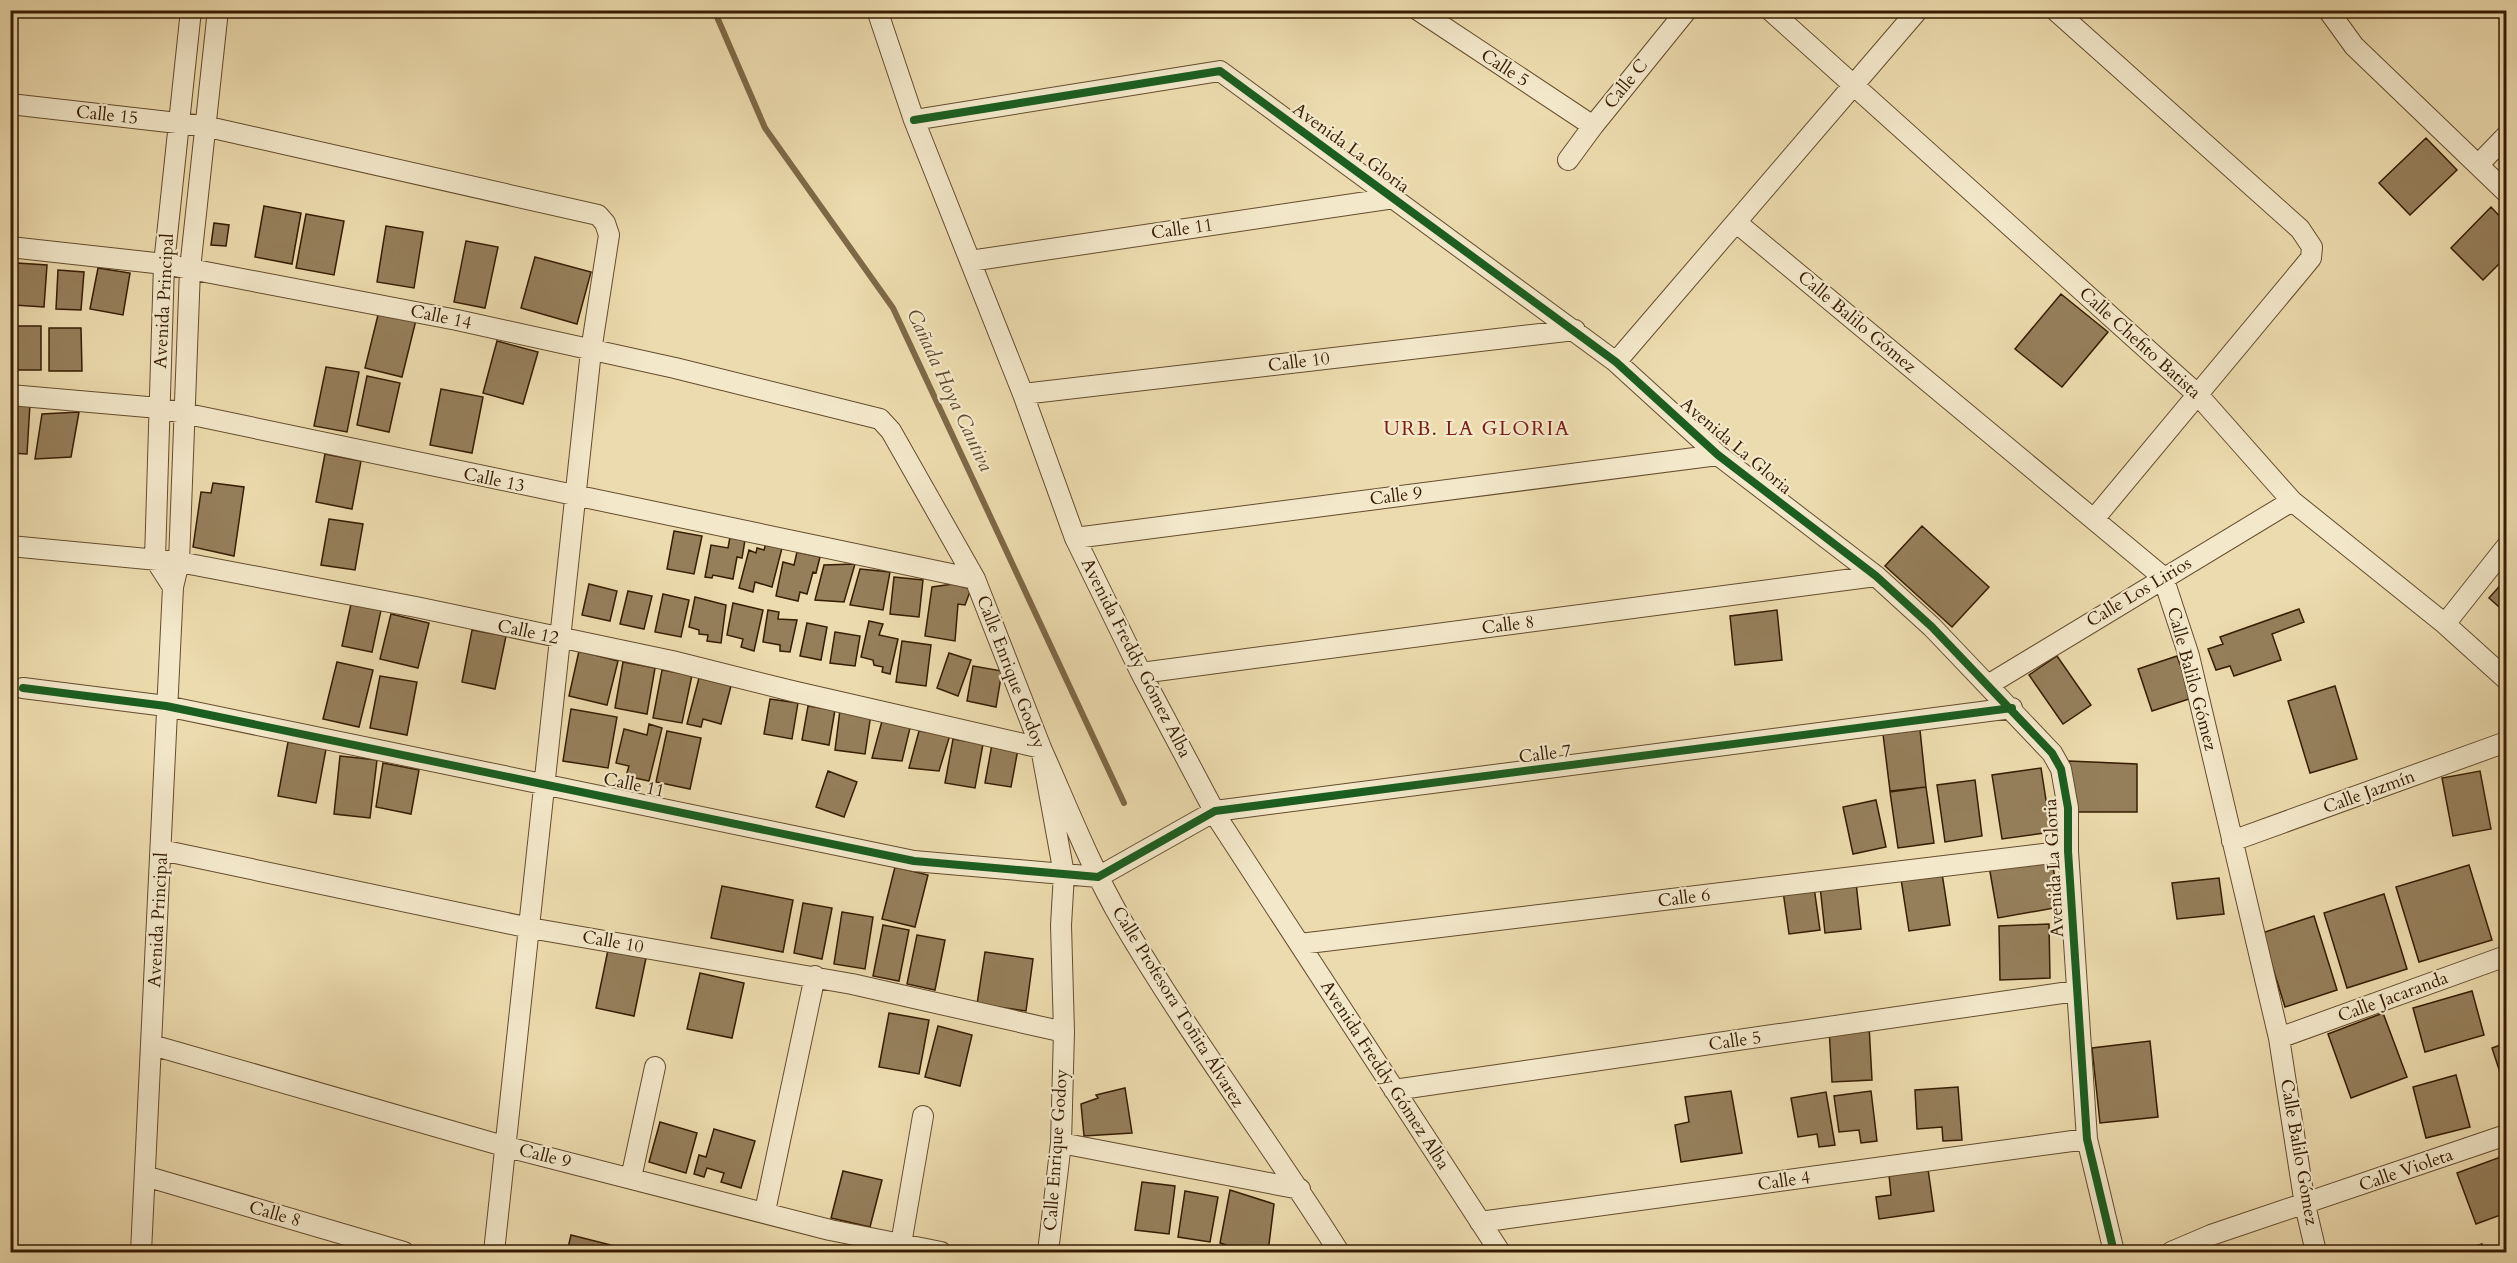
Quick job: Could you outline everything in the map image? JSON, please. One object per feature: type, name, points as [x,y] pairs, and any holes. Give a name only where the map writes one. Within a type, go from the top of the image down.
[{"type":"street","name":"Avenida Principal","points":[[154,559],[164,264],[191,10]]},
{"type":"street","name":"Avenida Principal","points":[[141,1252],[162,850],[166,706],[174,587],[179,562],[190,269],[218,10]]},
{"type":"street","name":"Avenida Freddy Gómez Alba","points":[[877,10],[914,120],[1023,394],[1075,538],[1141,673],[1215,811],[1500,1252]]},
{"type":"street","name":"Calle 5","points":[[1418,10],[1593,126]]},
{"type":"street","name":"Calle C","points":[[1568,160],[1687,10]]},
{"type":"street","name":"Calle Chefito Batista","points":[[1770,10],[2198,394],[2292,501],[2445,624],[2506,679]]},
{"type":"street","points":[[1616,363],[1737,223],[1853,83],[1918,10]]},
{"type":"street","points":[[2055,10],[2300,229],[2312,247],[2311,258],[2094,519]]},
{"type":"street","points":[[2328,10],[2354,46],[2506,192]]},
{"type":"street","name":"Avenida La Gloria","points":[[914,120],[1220,71],[1575,330],[1616,363],[1718,455],[1876,576],[1932,627],[2012,708],[2052,753],[2061,769],[2068,808],[2068,851],[2076,991],[2087,1140],[2114,1252]]},
{"type":"street","name":"Calle 15","points":[[10,104],[204,126],[598,215],[605,223],[609,235],[591,351],[494,1252]]},
{"type":"street","points":[[2478,165],[2506,136]]},
{"type":"street","name":"Calle 11","points":[[970,261],[1394,198]]},
{"type":"street","name":"Calle Balilo Gómez","points":[[1737,223],[2163,577],[2189,656],[2279,1038],[2305,1205],[2316,1252]]},
{"type":"street","name":"Calle 14","points":[[10,247],[164,264],[456,320],[675,368],[866,414]]},
{"type":"street","name":"Calle 10","points":[[1023,394],[1575,330]]},
{"type":"street","name":"Calle 13","points":[[10,395],[159,408],[975,579]]},
{"type":"street","name":"Calle Enrique Godoy","points":[[866,414],[880,419],[891,431],[975,579],[1041,748],[1064,874],[1061,925],[1064,1032],[1061,1143],[1048,1252]]},
{"type":"street","name":"Calle 9","points":[[1075,538],[1718,455]]},
{"type":"street","name":"Calle Los Lirios","points":[[1988,685],[2292,501]]},
{"type":"street","name":"Calle 12","points":[[10,546],[179,562],[416,607],[672,661],[1041,748]]},
{"type":"street","points":[[2445,624],[2506,547]]},
{"type":"street","points":[[154,559],[174,587]]},
{"type":"street","name":"Calle 8","points":[[1141,673],[1876,576]]},
{"type":"street","name":"Calle 11","points":[[23,688],[166,706],[914,861],[1098,876]]},
{"type":"street","name":"Calle 7","points":[[1098,876],[1215,811],[2012,708]]},
{"type":"street","name":"Calle Jazmín","points":[[2232,842],[2506,742]]},
{"type":"street","name":"Calle Profesora Toñita Álvarez","points":[[1041,748],[1098,876],[1191,1032],[1300,1189],[1339,1252]]},
{"type":"street","name":"Calle 10","points":[[162,850],[530,928],[815,976],[1064,1032]]},
{"type":"street","name":"Calle 6","points":[[1300,944],[2068,851]]},
{"type":"street","name":"Calle Jacaranda","points":[[2279,1038],[2506,956]]},
{"type":"street","points":[[765,1211],[815,976]]},
{"type":"street","name":"Calle 5","points":[[1394,1090],[2076,991]]},
{"type":"street","name":"Calle 9","points":[[152,1045],[507,1147],[765,1211],[830,1230],[941,1252]]},
{"type":"street","points":[[631,1178],[655,1067]]},
{"type":"street","points":[[901,1244],[923,1116]]},
{"type":"street","name":"Calle Violeta","points":[[2171,1252],[2211,1235],[2506,1135]]},
{"type":"street","name":"Calle 4","points":[[1480,1222],[2087,1140]]},
{"type":"street","points":[[1061,1143],[1300,1189]]},
{"type":"street","name":"Calle 8","points":[[146,1176],[404,1252]]},
{"type":"building","points":[[2426,138],[2457,170],[2410,215],[2379,183]]},
{"type":"building","points":[[264,206],[301,213],[292,264],[255,257]]},
{"type":"building","points":[[2491,207],[2506,223],[2506,257],[2483,280],[2451,248]]},
{"type":"building","points":[[306,214],[344,221],[334,275],[296,268]]},
{"type":"building","points":[[214,223],[229,225],[226,246],[211,245]]},
{"type":"building","points":[[386,226],[423,232],[414,288],[377,282]]},
{"type":"building","points":[[466,241],[498,247],[485,308],[454,302]]},
{"type":"building","points":[[535,257],[591,272],[577,324],[521,308]]},
{"type":"building","points":[[17,263],[47,265],[44,307],[14,305]]},
{"type":"building","points":[[98,268],[130,273],[123,315],[90,309]]},
{"type":"building","points":[[58,270],[84,272],[81,310],[56,309]]},
{"type":"building","points":[[2061,294],[2108,332],[2062,387],[2015,349]]},
{"type":"building","points":[[379,311],[416,320],[402,377],[365,368]]},
{"type":"building","points":[[10,326],[41,326],[41,370],[10,370]]},
{"type":"building","points":[[49,328],[81,328],[82,371],[49,371]]},
{"type":"building","points":[[497,341],[538,352],[523,404],[483,393]]},
{"type":"building","points":[[326,367],[359,372],[347,432],[314,426]]},
{"type":"building","points":[[367,376],[400,383],[389,432],[357,425]]},
{"type":"building","points":[[441,389],[483,397],[472,453],[430,445]]},
{"type":"building","points":[[10,403],[30,404],[27,454],[10,453]]},
{"type":"building","points":[[79,412],[71,457],[35,459],[42,414]]},
{"type":"building","points":[[325,454],[361,461],[352,509],[316,502]]},
{"type":"building","points":[[213,483],[244,487],[234,556],[193,547],[201,492],[211,493]]},
{"type":"building","points":[[329,519],[363,524],[355,570],[321,565]]},
{"type":"building","points":[[1922,526],[1989,587],[1952,627],[1885,566]]},
{"type":"building","points":[[674,531],[702,536],[694,574],[667,569]]},
{"type":"building","points":[[730,537],[745,540],[742,558],[737,557],[733,579],[713,575],[712,578],[705,577],[711,545],[728,548]]},
{"type":"building","points":[[766,543],[782,548],[772,587],[755,582],[753,592],[739,588],[749,550],[756,553],[757,548],[764,550]]},
{"type":"building","points":[[797,552],[820,557],[807,594],[800,592],[798,601],[776,596],[783,562],[794,565]]},
{"type":"building","points":[[855,564],[844,602],[815,600],[824,565]]},
{"type":"building","points":[[860,569],[890,572],[883,610],[850,605]]},
{"type":"building","points":[[894,577],[923,580],[919,617],[890,614]]},
{"type":"building","points":[[2506,579],[2506,613],[2489,598]]},
{"type":"building","points":[[589,584],[617,591],[610,621],[582,615]]},
{"type":"building","points":[[953,584],[971,589],[965,605],[958,604],[955,641],[925,636],[932,587]]},
{"type":"building","points":[[628,591],[652,596],[644,629],[620,624]]},
{"type":"building","points":[[663,594],[689,600],[681,637],[655,632]]},
{"type":"building","points":[[695,597],[726,605],[721,643],[707,641],[708,635],[699,634],[699,630],[689,627]]},
{"type":"building","points":[[733,603],[763,610],[754,651],[741,647],[743,639],[727,635]]},
{"type":"building","points":[[351,604],[381,610],[372,652],[342,646]]},
{"type":"building","points":[[2299,609],[2304,622],[2272,634],[2281,660],[2234,676],[2230,666],[2216,670],[2208,649],[2223,644],[2220,637]]},
{"type":"building","points":[[768,610],[779,612],[778,619],[797,620],[790,652],[780,651],[780,645],[763,642]]},
{"type":"building","points":[[1777,610],[1782,660],[1735,665],[1730,616]]},
{"type":"building","points":[[391,614],[429,623],[418,668],[380,659]]},
{"type":"building","points":[[869,621],[883,624],[879,635],[898,639],[890,674],[882,672],[883,667],[874,665],[873,660],[861,657]]},
{"type":"building","points":[[807,623],[827,627],[821,660],[800,656]]},
{"type":"building","points":[[472,630],[506,636],[495,689],[462,682]]},
{"type":"building","points":[[835,632],[860,636],[855,666],[830,663]]},
{"type":"building","points":[[902,641],[931,645],[926,686],[896,682]]},
{"type":"building","points":[[579,651],[618,661],[607,705],[569,696]]},
{"type":"building","points":[[949,653],[971,660],[958,696],[937,688]]},
{"type":"building","points":[[2057,656],[2091,705],[2063,724],[2029,675]]},
{"type":"building","points":[[2177,656],[2192,698],[2152,711],[2138,669]]},
{"type":"building","points":[[337,662],[373,670],[359,727],[323,719]]},
{"type":"building","points":[[623,662],[655,668],[647,714],[615,708]]},
{"type":"building","points":[[973,666],[1002,671],[996,707],[967,701]]},
{"type":"building","points":[[662,670],[692,675],[682,723],[653,718]]},
{"type":"building","points":[[380,676],[417,682],[407,735],[370,728]]},
{"type":"building","points":[[699,678],[731,686],[721,724],[703,719],[701,727],[687,724]]},
{"type":"building","points":[[2335,686],[2357,759],[2310,773],[2288,701]]},
{"type":"building","points":[[770,699],[798,703],[792,739],[764,734]]},
{"type":"building","points":[[808,706],[835,710],[829,745],[802,740]]},
{"type":"building","points":[[571,709],[617,717],[608,768],[563,761]]},
{"type":"building","points":[[840,710],[871,714],[865,754],[835,750]]},
{"type":"building","points":[[882,721],[911,724],[902,761],[872,758]]},
{"type":"building","points":[[649,724],[662,728],[649,781],[626,776],[629,766],[616,763],[624,729],[647,735]]},
{"type":"building","points":[[1920,730],[1926,787],[1890,791],[1883,734]]},
{"type":"building","points":[[667,731],[701,738],[690,789],[656,782]]},
{"type":"building","points":[[919,731],[950,735],[939,771],[909,768]]},
{"type":"building","points":[[953,739],[983,744],[975,788],[945,783]]},
{"type":"building","points":[[288,742],[326,749],[316,803],[278,796]]},
{"type":"building","points":[[992,744],[1018,749],[1011,787],[985,783]]},
{"type":"building","points":[[340,756],[377,760],[370,818],[334,814]]},
{"type":"building","points":[[2069,761],[2137,764],[2137,812],[2076,812]]},
{"type":"building","points":[[383,763],[419,770],[411,814],[376,807]]},
{"type":"building","points":[[2041,768],[2051,832],[2002,839],[1992,775]]},
{"type":"building","points":[[828,771],[857,782],[844,817],[816,807]]},
{"type":"building","points":[[2480,771],[2491,829],[2453,836],[2442,778]]},
{"type":"building","points":[[1975,780],[1982,836],[1945,842],[1937,785]]},
{"type":"building","points":[[1926,787],[1934,843],[1898,848],[1890,792]]},
{"type":"building","points":[[1876,800],[1886,847],[1853,854],[1843,807]]},
{"type":"building","points":[[2051,855],[2060,907],[1998,918],[1989,866]]},
{"type":"building","points":[[2469,865],[2492,940],[2419,962],[2396,887]]},
{"type":"building","points":[[895,867],[928,875],[915,927],[882,919]]},
{"type":"building","points":[[1942,873],[1950,925],[1909,931],[1901,879]]},
{"type":"building","points":[[2219,878],[2224,914],[2177,919],[2172,883]]},
{"type":"building","points":[[1856,882],[1861,929],[1825,933],[1820,886]]},
{"type":"building","points":[[722,886],[793,900],[783,952],[711,938]]},
{"type":"building","points":[[1814,887],[1820,930],[1789,934],[1783,891]]},
{"type":"building","points":[[2384,894],[2407,969],[2347,988],[2324,913]]},
{"type":"building","points":[[803,903],[832,908],[822,959],[794,953]]},
{"type":"building","points":[[842,912],[873,917],[865,969],[834,964]]},
{"type":"building","points":[[2314,916],[2337,990],[2285,1007],[2262,933]]},
{"type":"building","points":[[2049,924],[2050,978],[2000,980],[1999,926]]},
{"type":"building","points":[[883,925],[909,930],[899,981],[873,976]]},
{"type":"building","points":[[917,935],[945,940],[935,990],[907,984]]},
{"type":"building","points":[[608,950],[646,958],[634,1016],[596,1008]]},
{"type":"building","points":[[985,952],[1033,959],[1026,1011],[977,1004]]},
{"type":"building","points":[[700,973],[744,983],[732,1038],[687,1029]]},
{"type":"building","points":[[2472,991],[2484,1035],[2425,1052],[2413,1008]]},
{"type":"building","points":[[889,1013],[929,1020],[919,1074],[879,1067]]},
{"type":"building","points":[[2383,1013],[2407,1077],[2351,1098],[2328,1034]]},
{"type":"building","points":[[1869,1025],[1872,1080],[1832,1082],[1829,1027]]},
{"type":"building","points":[[938,1026],[972,1035],[960,1086],[925,1077]]},
{"type":"building","points":[[2150,1041],[2158,1117],[2100,1123],[2092,1048]]},
{"type":"building","points":[[2506,1043],[2506,1091],[2492,1048]]},
{"type":"building","points":[[2456,1075],[2470,1127],[2426,1138],[2413,1087]]},
{"type":"building","points":[[1958,1087],[1962,1140],[1943,1141],[1942,1127],[1917,1129],[1915,1090]]},
{"type":"building","points":[[1125,1088],[1132,1133],[1084,1136],[1081,1104],[1098,1098],[1096,1095]]},
{"type":"building","points":[[1731,1091],[1742,1153],[1681,1162],[1675,1125],[1689,1122],[1685,1097]]},
{"type":"building","points":[[1871,1091],[1877,1141],[1861,1143],[1859,1130],[1839,1132],[1834,1096]]},
{"type":"building","points":[[1826,1092],[1835,1145],[1819,1147],[1817,1134],[1798,1137],[1791,1098]]},
{"type":"building","points":[[660,1122],[697,1133],[686,1173],[649,1162]]},
{"type":"building","points":[[714,1129],[755,1141],[741,1188],[721,1182],[724,1173],[707,1168],[704,1177],[694,1174],[699,1155],[706,1157]]},
{"type":"building","points":[[2506,1155],[2506,1213],[2476,1224],[2457,1173]]},
{"type":"building","points":[[1928,1169],[1934,1211],[1879,1219],[1876,1197],[1891,1195],[1889,1175]]},
{"type":"building","points":[[843,1171],[882,1180],[870,1227],[831,1218]]},
{"type":"building","points":[[1142,1182],[1175,1186],[1169,1234],[1135,1230]]},
{"type":"building","points":[[1230,1190],[1274,1204],[1268,1252],[1248,1252],[1220,1243]]},
{"type":"building","points":[[1185,1191],[1218,1197],[1210,1242],[1178,1237]]},
{"type":"building","points":[[571,1235],[615,1246],[614,1252],[567,1252]]},
{"type":"building","points":[[2482,1244],[2485,1252],[2457,1252]]},
{"type":"building","points":[[624,1246],[647,1252],[622,1252]]},
{"type":"waterway","name":"Cañada Hoya Cautiva","points":[[714,10],[765,128],[893,308],[1124,803]]},
{"type":"cycle path","points":[[914,120],[1220,71],[1616,362],[1718,455],[1876,576],[1932,627],[2052,753],[2061,769],[2068,808],[2068,851],[2087,1139],[2114,1252]]},
{"type":"cycle path","points":[[23,688],[166,706],[914,861],[1098,877],[1215,811],[2012,708]]},
{"type":"district","name":"URB. LA GLORIA","points":[[1477,428]]}]
